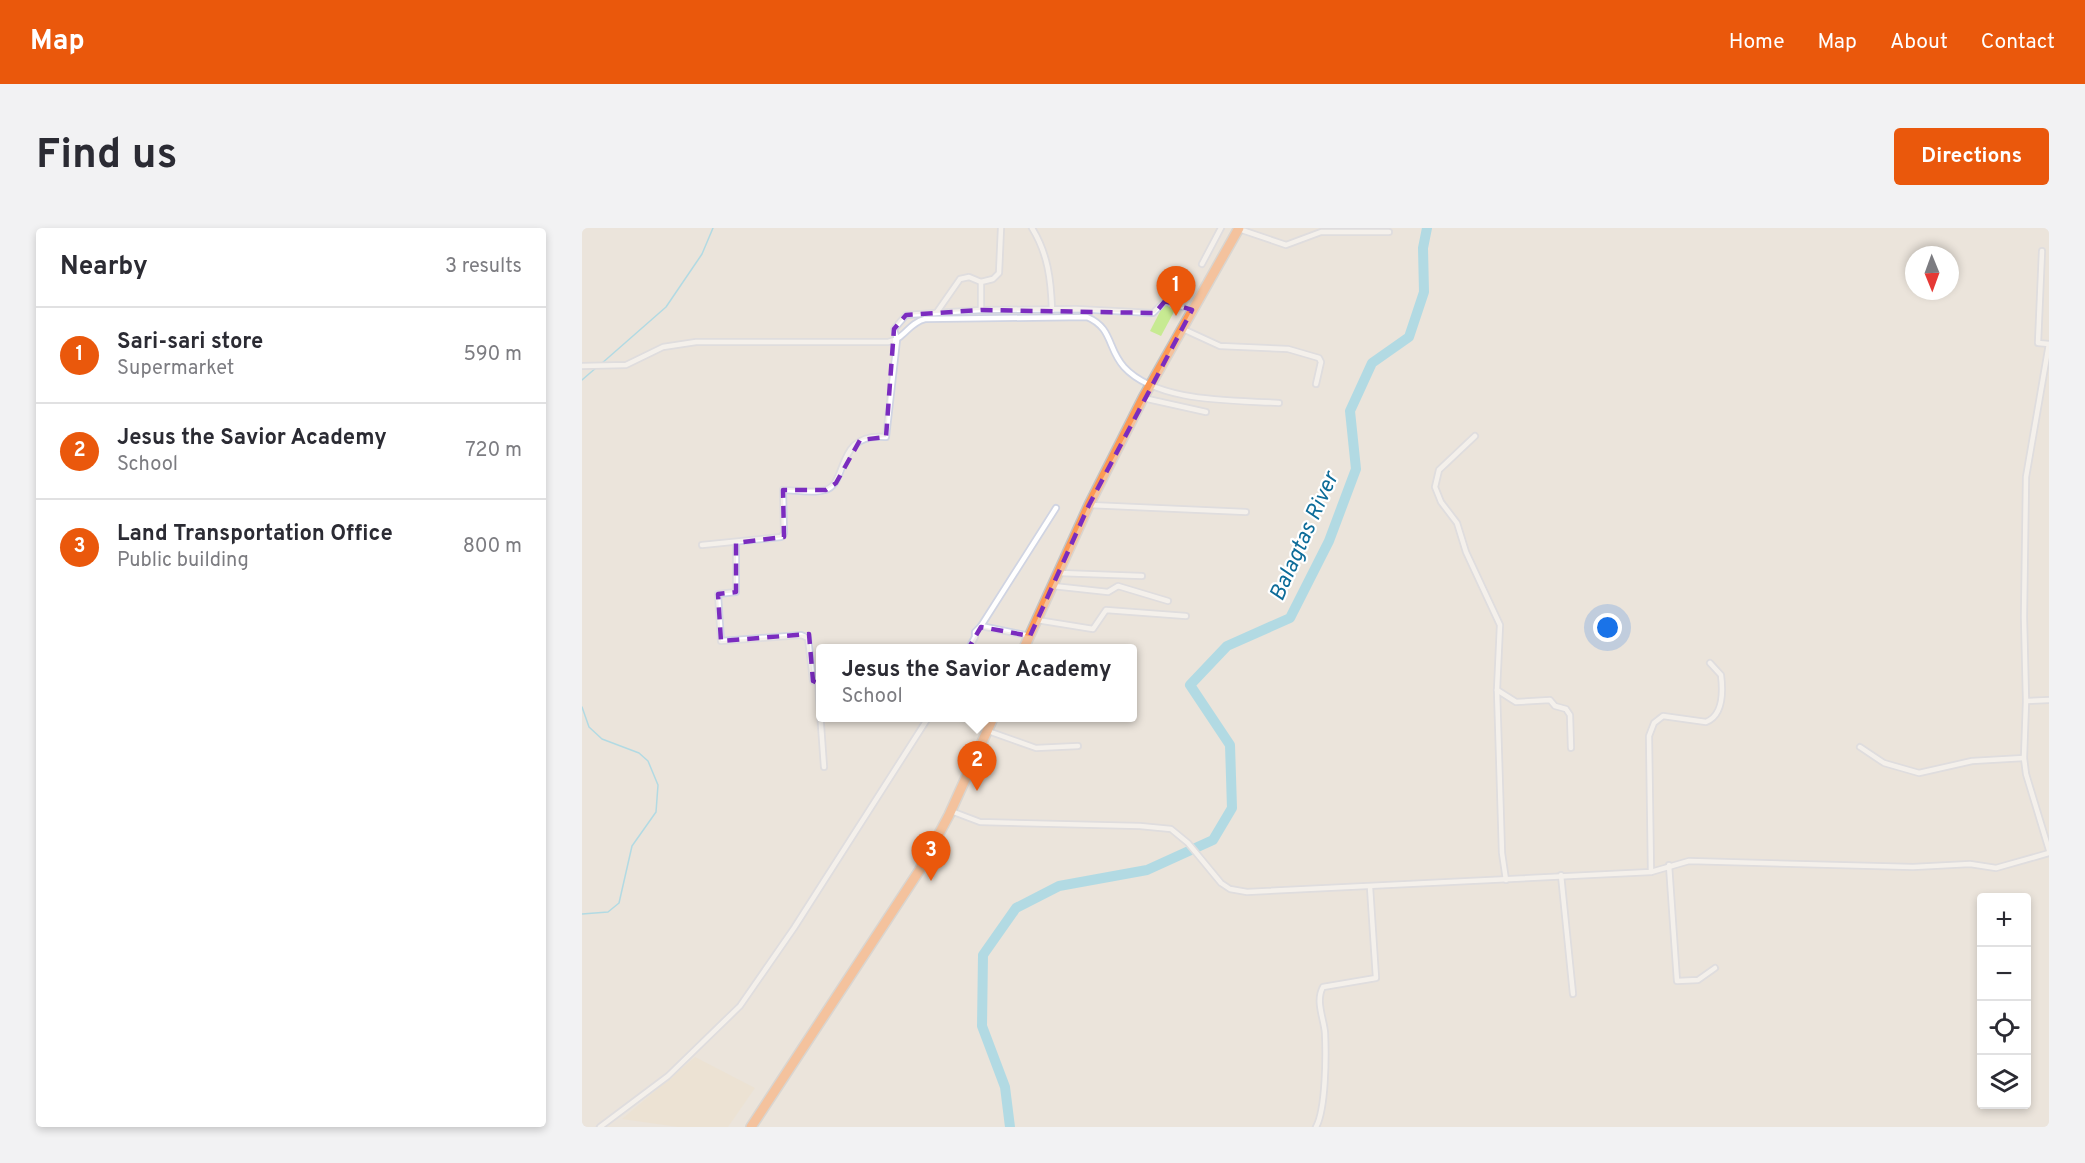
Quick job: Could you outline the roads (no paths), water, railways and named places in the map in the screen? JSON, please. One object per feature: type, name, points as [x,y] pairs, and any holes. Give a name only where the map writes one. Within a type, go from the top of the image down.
[{"type":"highway","points":[[1026,644],[1089,505],[1150,384],[1239,228]]},
{"type":"highway","points":[[751,1127],[915,877],[951,811],[991,722]]},
{"type":"street","points":[[981,282],[993,279],[999,273],[1001,228]]},
{"type":"street","points":[[1032,228],[1043,246],[1050,276],[1052,310]]},
{"type":"street","points":[[1202,264],[1221,228]]},
{"type":"street","points":[[1239,228],[1286,245],[1322,232],[1389,232]]},
{"type":"street","points":[[951,811],[980,822],[1171,829],[1188,843],[1209,871],[1230,889],[1247,892],[1651,872],[1689,861],[1913,867],[1970,864],[1996,868],[2049,852],[2026,774],[2024,758],[2026,477],[2049,344],[2038,343],[2042,251]]},
{"type":"street","points":[[937,312],[963,277],[976,278],[981,282]]},
{"type":"street","points":[[981,282],[981,310]]},
{"type":"street","points":[[702,545],[781,537],[784,533],[783,489],[826,490],[836,483],[848,454],[860,440],[872,436],[886,437],[897,340],[896,325],[906,315],[981,310],[1153,313],[1163,301],[1192,310]]},
{"type":"street","points":[[583,366],[619,365],[634,362],[671,345],[696,342],[897,340],[912,323],[925,319],[1087,317],[1100,323],[1125,369],[1165,391],[1202,398],[1279,403]]},
{"type":"street","points":[[1182,328],[1220,346],[1288,349],[1319,358],[1321,362],[1316,384]]},
{"type":"street","points":[[1143,398],[1206,412]]},
{"type":"street","points":[[1475,436],[1439,470],[1435,487],[1441,502],[1457,523],[1466,552],[1500,625],[1497,690],[1502,852],[1506,880]]},
{"type":"street","points":[[1089,505],[1246,512]]},
{"type":"street","points":[[971,644],[975,632],[1056,508]]},
{"type":"street","points":[[736,543],[736,592],[718,594],[721,641],[801,635],[808,638],[813,681],[816,682]]},
{"type":"street","points":[[1059,573],[1142,576]]},
{"type":"street","points":[[1053,586],[1108,592],[1119,586],[1168,601]]},
{"type":"street","points":[[1036,620],[1093,629],[1106,610],[1186,616]]},
{"type":"street","points":[[981,626],[1030,636]]},
{"type":"street","points":[[1651,872],[1649,736],[1659,718],[1706,722],[1717,713],[1722,700],[1721,675],[1710,663]]},
{"type":"street","points":[[1497,690],[1516,702],[1550,700],[1555,706],[1566,709],[1570,715],[1571,748]]},
{"type":"street","points":[[2026,701],[2049,700]]},
{"type":"street","points":[[822,722],[824,767]]},
{"type":"street","points":[[600,1127],[668,1076],[740,1006],[794,928],[925,722]]},
{"type":"street","points":[[987,730],[1036,748],[1078,746]]},
{"type":"street","points":[[1860,747],[1884,763],[1919,773],[1972,760],[2024,758]]},
{"type":"street","points":[[1669,865],[1677,981],[1698,980],[1715,968]]},
{"type":"street","points":[[1561,875],[1573,994]]},
{"type":"street","points":[[1316,1127],[1325,1076],[1325,1030],[1321,1012],[1321,991],[1323,987],[1376,978],[1370,887]]},
{"type":"street","points":[[609,1122],[613,1127]]},
{"type":"waterway","points":[[601,364],[666,307],[702,254],[713,228]]},
{"type":"waterway","name":"Balagtas River","points":[[1010,1127],[1005,1087],[982,1026],[983,955],[1016,908],[1059,886],[1147,870],[1213,840],[1232,808],[1230,745],[1190,685],[1227,646],[1290,618],[1329,541],[1356,469],[1350,411],[1372,363],[1409,337],[1424,292],[1423,248],[1427,228]]},
{"type":"waterway","points":[[582,380],[597,367]]},
{"type":"waterway","points":[[582,707],[589,727],[602,739],[639,753],[648,761],[658,785],[656,812],[632,846],[619,903],[608,912],[582,914]]},
{"type":"place","name":"Sari-sari store","points":[[1176,316]]},
{"type":"place","name":"Jesus the Savior Academy","points":[[977,791]]},
{"type":"place","name":"Land Transportation Office","points":[[931,881]]}]
